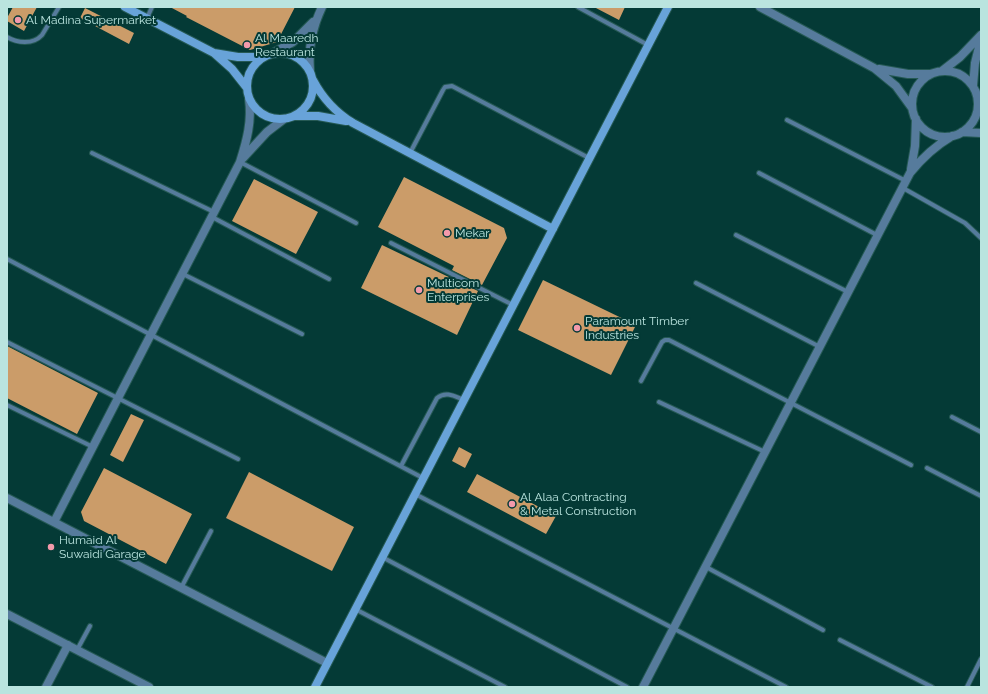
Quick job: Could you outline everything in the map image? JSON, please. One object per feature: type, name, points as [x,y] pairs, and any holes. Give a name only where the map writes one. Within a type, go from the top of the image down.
[{"type":"street","points":[[125,7],[214,53],[232,69],[247,88]]},
{"type":"street","points":[[240,162],[263,135],[284,119],[294,116],[302,111],[308,105],[314,89],[309,60],[310,38],[316,18],[322,7]]},
{"type":"street","points":[[315,687],[668,7]]},
{"type":"street","points":[[760,7],[874,68],[896,86],[913,109]]},
{"type":"street","points":[[54,522],[240,162],[249,133],[249,99],[247,88],[251,70],[263,57],[293,42],[316,18]]},
{"type":"street","points":[[942,71],[969,49],[981,34]]},
{"type":"street","points":[[973,86],[975,63],[981,39]]},
{"type":"street","points":[[273,53],[282,52],[294,56],[305,63],[310,70]]},
{"type":"street","points":[[214,53],[238,57],[263,57]]},
{"type":"street","points":[[643,687],[906,181],[916,164],[933,148],[952,136],[962,132],[968,127],[974,121],[977,113],[979,99],[973,86],[960,74],[942,71],[931,74],[897,73],[874,68]]},
{"type":"street","points":[[906,181],[916,146],[916,119],[912,100],[918,85],[931,74]]},
{"type":"street","points":[[313,80],[330,105],[353,123]]},
{"type":"street","points":[[249,99],[260,112],[272,118],[284,119]]},
{"type":"street","points":[[294,116],[318,116],[342,119],[353,123],[553,229]]},
{"type":"street","points":[[916,119],[927,132],[943,137],[952,136]]},
{"type":"street","points":[[962,132],[981,133]]},
{"type":"street","points":[[7,498],[327,664]]},
{"type":"street","points":[[7,614],[149,687]]},
{"type":"street","points":[[46,687],[68,645]]},
{"type":"lane","points":[[7,37],[18,42],[39,39],[59,7]]},
{"type":"lane","points":[[147,18],[152,7]]},
{"type":"lane","points":[[578,7],[648,45]]},
{"type":"lane","points":[[410,153],[443,90],[452,86],[590,158]]},
{"type":"lane","points":[[787,120],[906,181],[967,224],[981,238]]},
{"type":"lane","points":[[92,153],[213,215],[330,279]]},
{"type":"lane","points":[[240,162],[356,223]]},
{"type":"lane","points":[[759,173],[877,236]]},
{"type":"lane","points":[[736,236],[848,292]]},
{"type":"lane","points":[[391,243],[513,305]]},
{"type":"lane","points":[[7,259],[423,478]]},
{"type":"lane","points":[[183,274],[302,334]]},
{"type":"lane","points":[[696,283],[820,346]]},
{"type":"lane","points":[[641,381],[662,342],[667,340],[791,402],[910,465]]},
{"type":"lane","points":[[7,342],[238,459]]},
{"type":"lane","points":[[401,466],[438,398],[443,394],[447,394],[464,400]]},
{"type":"lane","points":[[659,402],[765,452]]},
{"type":"lane","points":[[7,405],[93,447]]},
{"type":"lane","points":[[952,416],[981,432]]},
{"type":"lane","points":[[927,468],[981,496]]},
{"type":"lane","points":[[415,494],[786,687]]},
{"type":"lane","points":[[181,588],[211,531]]},
{"type":"lane","points":[[382,557],[627,687]]},
{"type":"lane","points":[[705,567],[823,630]]},
{"type":"lane","points":[[355,609],[504,687]]},
{"type":"lane","points":[[77,650],[90,626]]},
{"type":"lane","points":[[840,640],[932,687]]},
{"type":"lane","points":[[967,687],[981,659]]},
{"type":"building","name":"Al Madina Supermarket","points":[[13,7],[37,7],[24,31],[7,21]]},
{"type":"building","points":[[170,7],[295,7],[277,42],[250,50],[186,17],[187,16]]},
{"type":"building","points":[[594,7],[625,7],[619,20]]},
{"type":"building","points":[[85,8],[134,33],[129,44],[80,18]]},
{"type":"building","name":"Mekar","points":[[404,177],[504,228],[507,238],[482,285],[452,270],[454,266],[378,227]]},
{"type":"building","points":[[254,179],[318,212],[296,254],[232,221]]},
{"type":"building","name":"Multicom Enterprises","points":[[382,245],[478,291],[457,335],[361,288]]},
{"type":"building","name":"Paramount Timber Industries","points":[[543,280],[636,325],[611,375],[518,330]]},
{"type":"building","points":[[7,346],[98,393],[77,434],[7,398]]},
{"type":"building","points":[[131,414],[144,420],[123,462],[110,455]]},
{"type":"building","points":[[459,447],[472,454],[465,468],[452,461]]},
{"type":"building","points":[[104,468],[192,514],[166,564],[84,521],[81,512]]},
{"type":"building","points":[[249,472],[354,527],[332,571],[226,518]]},
{"type":"building","name":"Al Alaa Contracting & Metal Construction","points":[[477,474],[556,516],[546,534],[467,492]]},
{"type":"place","name":"Al Madina Supermarket","points":[[18,20]]},
{"type":"place","name":"Al Maaredh Restaurant","points":[[247,45]]},
{"type":"place","name":"Mekar","points":[[447,233]]},
{"type":"place","name":"Multicom Enterprises","points":[[419,290]]},
{"type":"place","name":"Paramount Timber Industries","points":[[577,328]]},
{"type":"place","name":"Al Alaa Contracting & Metal Construction","points":[[512,504]]},
{"type":"place","name":"Humaid Al Suwaidi Garage","points":[[51,547]]}]
